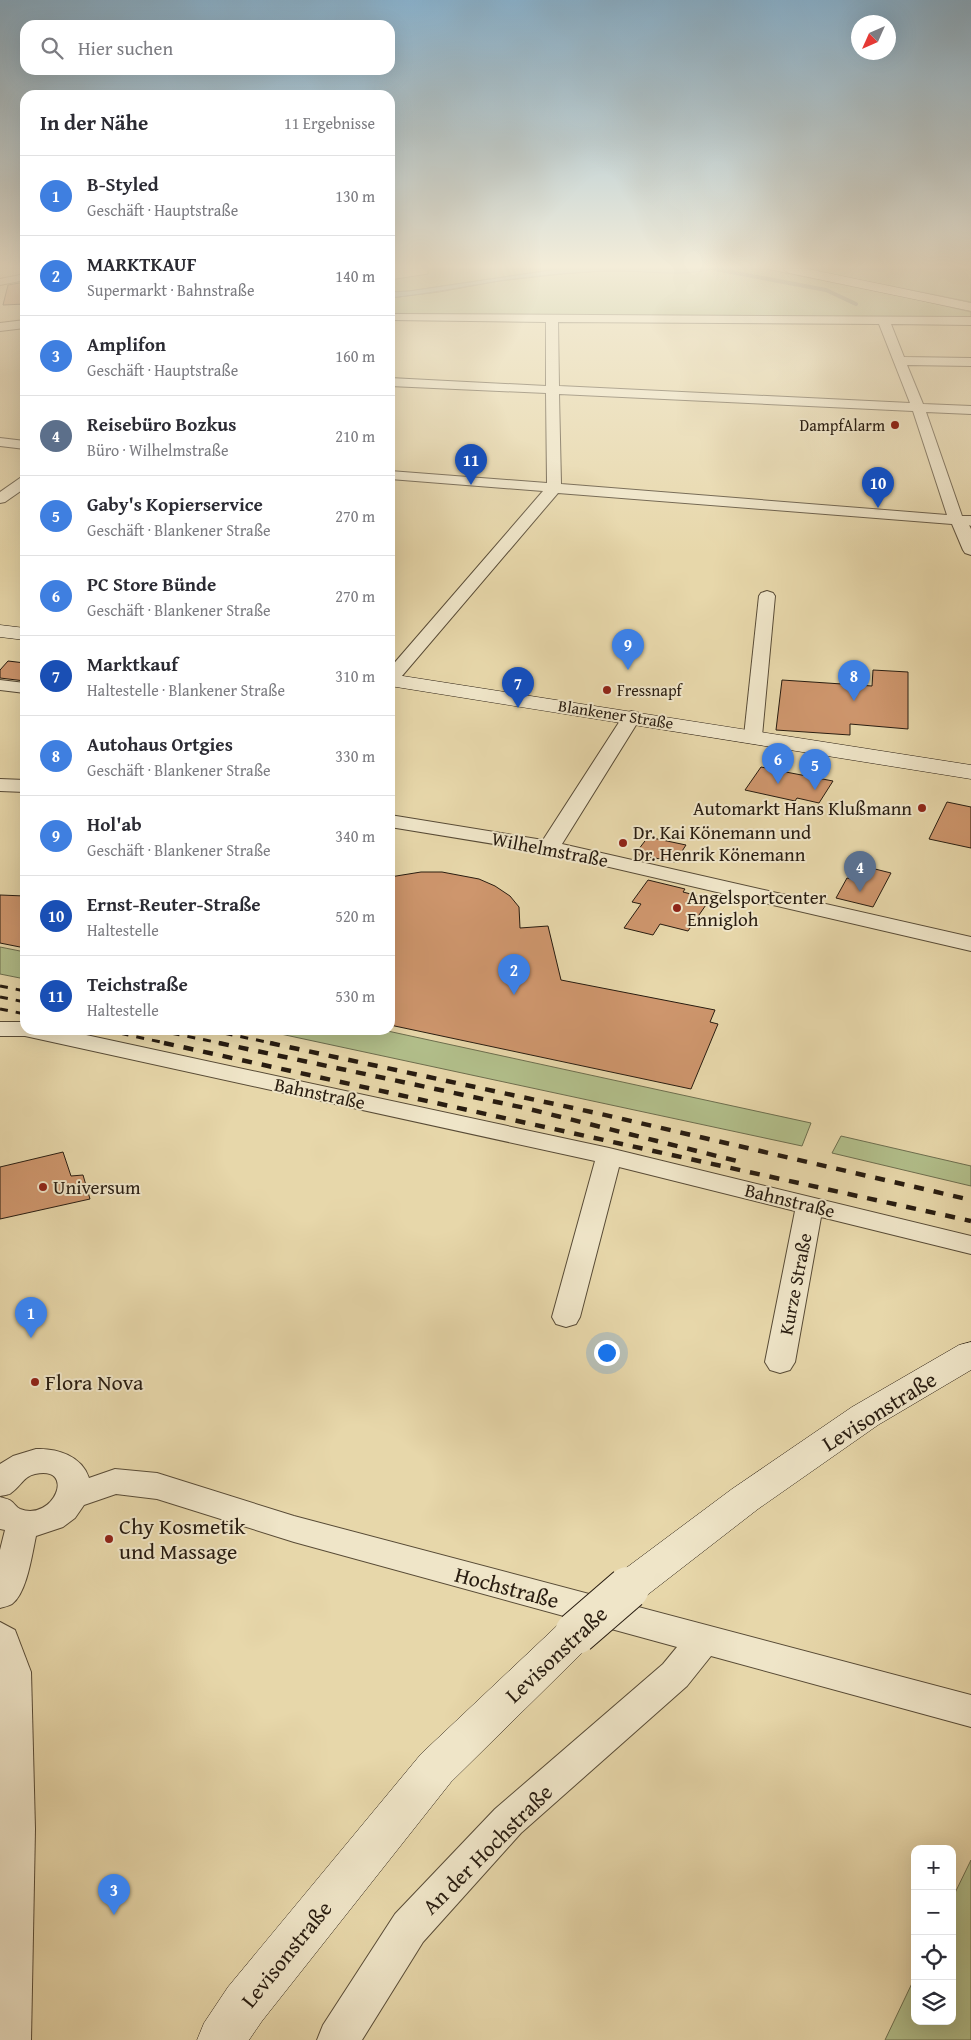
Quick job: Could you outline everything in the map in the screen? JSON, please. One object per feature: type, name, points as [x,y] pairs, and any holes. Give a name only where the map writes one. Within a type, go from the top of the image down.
[{"type":"main road","points":[[0,631],[20,633]]},
{"type":"main road","name":"Blankener Straße","points":[[395,680],[971,772]]},
{"type":"main road","name":"Levisonstraße","points":[[221,2040],[245,2004],[436,1768],[576,1633],[628,1588],[745,1499],[865,1416],[971,1354]]},
{"type":"street","points":[[395,673],[554,488],[552,364]]},
{"type":"street","points":[[901,364],[964,520],[963,528],[971,550]]},
{"type":"street","points":[[395,382],[971,410]]},
{"type":"street","points":[[0,442],[20,444]]},
{"type":"street","points":[[395,475],[964,520]]},
{"type":"street","points":[[0,500],[20,485]]},
{"type":"street","points":[[0,500],[17,502]]},
{"type":"street","points":[[753,736],[767,596]]},
{"type":"street","points":[[0,685],[20,687]]},
{"type":"street","points":[[549,846],[632,717]]},
{"type":"street","points":[[0,785],[20,786]]},
{"type":"street","name":"Wilhelmstraße","points":[[395,822],[549,846],[971,944]]},
{"type":"street","points":[[0,1029],[20,1029]]},
{"type":"street","name":"Bahnstraße","points":[[53,1035],[609,1156],[971,1245]]},
{"type":"street","points":[[566,1317],[609,1156]]},
{"type":"street","name":"Kurze Straße","points":[[780,1362],[810,1206]]},
{"type":"street","points":[[0,1594],[9,1581],[12,1516],[36,1523],[48,1519],[68,1505],[74,1496],[76,1486],[69,1470],[61,1464],[39,1461],[5,1469]]},
{"type":"street","name":"Hochstraße","points":[[74,1496],[115,1481],[157,1486],[294,1529],[540,1597],[971,1711]]},
{"type":"street","points":[[0,1638],[3,1640],[13,1672],[16,1829],[10,2040]]},
{"type":"street","name":"An der Hochstraße","points":[[338,2040],[409,1928],[508,1822],[675,1675],[704,1639]]},
{"type":"green space","points":[[0,947],[20,951],[20,978],[0,974]]},
{"type":"green space","points":[[395,1033],[811,1123],[802,1146],[285,1035],[395,1035]]},
{"type":"green space","points":[[841,1136],[971,1166],[971,1186],[832,1153]]},
{"type":"green space","points":[[971,1860],[971,2040],[885,2040],[911,1985],[911,2025],[956,2025],[956,1891]]},
{"type":"building","points":[[8,661],[20,662],[20,680],[0,678],[0,670]]},
{"type":"building","points":[[873,670],[908,672],[908,729],[850,724],[850,735],[776,730],[782,680],[872,686]]},
{"type":"building","points":[[761,767],[833,781],[819,803],[797,798],[795,801],[745,790]]},
{"type":"building","points":[[947,802],[971,807],[971,848],[929,839]]},
{"type":"building","points":[[648,837],[686,845],[675,862],[635,854]]},
{"type":"building","points":[[871,868],[891,873],[873,907],[836,898],[847,878],[863,882]]},
{"type":"building","points":[[421,872],[442,872],[479,879],[495,886],[510,896],[519,907],[520,928],[548,926],[561,980],[715,1010],[710,1022],[718,1024],[691,1089],[395,1026],[395,876]]},
{"type":"building","name":"Angelsportcenter Ennigloh","points":[[648,880],[685,889],[683,892],[710,899],[688,931],[660,924],[653,935],[624,928],[641,904],[632,902]]},
{"type":"building","points":[[0,895],[20,896],[20,947],[0,943]]},
{"type":"building","name":"Universum","points":[[63,1152],[71,1176],[83,1175],[90,1199],[0,1219],[0,1167]]},
{"type":"railway","points":[[0,986],[20,990]]},
{"type":"railway","points":[[0,997],[20,1001]]},
{"type":"railway","points":[[0,1009],[20,1013]]},
{"type":"railway","points":[[128,1035],[170,1044]]},
{"type":"railway","points":[[181,1035],[225,1044]]},
{"type":"railway","points":[[233,1035],[276,1044]]},
{"type":"railway","points":[[164,1043],[971,1221]]},
{"type":"railway","points":[[219,1043],[525,1108],[745,1163]]},
{"type":"railway","points":[[270,1043],[601,1114],[971,1200]]},
{"type":"place","name":"DampfAlarm","points":[[895,425]]},
{"type":"place","name":"Teichstraße","points":[[471,485]]},
{"type":"place","name":"Ernst-Reuter-Straße","points":[[878,508]]},
{"type":"place","name":"Hol'ab","points":[[628,670]]},
{"type":"place","name":"Fressnapf","points":[[607,690]]},
{"type":"place","name":"Autohaus Ortgies","points":[[854,701]]},
{"type":"place","name":"Marktkauf","points":[[518,708]]},
{"type":"place","name":"PC Store Bünde","points":[[778,784]]},
{"type":"place","name":"Gaby's Kopierservice","points":[[815,790]]},
{"type":"place","name":"Automarkt Hans Klußmann","points":[[922,808]]},
{"type":"place","name":"Dr. Kai Könemann und Dr. Henrik Könemann","points":[[623,843]]},
{"type":"place","name":"Reisebüro Bozkus","points":[[860,892]]},
{"type":"place","name":"Angelsportcenter Ennigloh","points":[[677,908]]},
{"type":"place","name":"MARKTKAUF","points":[[514,995]]},
{"type":"place","name":"Universum","points":[[43,1187]]},
{"type":"place","name":"B-Styled","points":[[31,1338]]},
{"type":"place","name":"Flora Nova","points":[[35,1382]]},
{"type":"place","name":"Chy Kosmetik und Massage","points":[[109,1539]]},
{"type":"place","name":"Amplifon","points":[[114,1915]]}]
